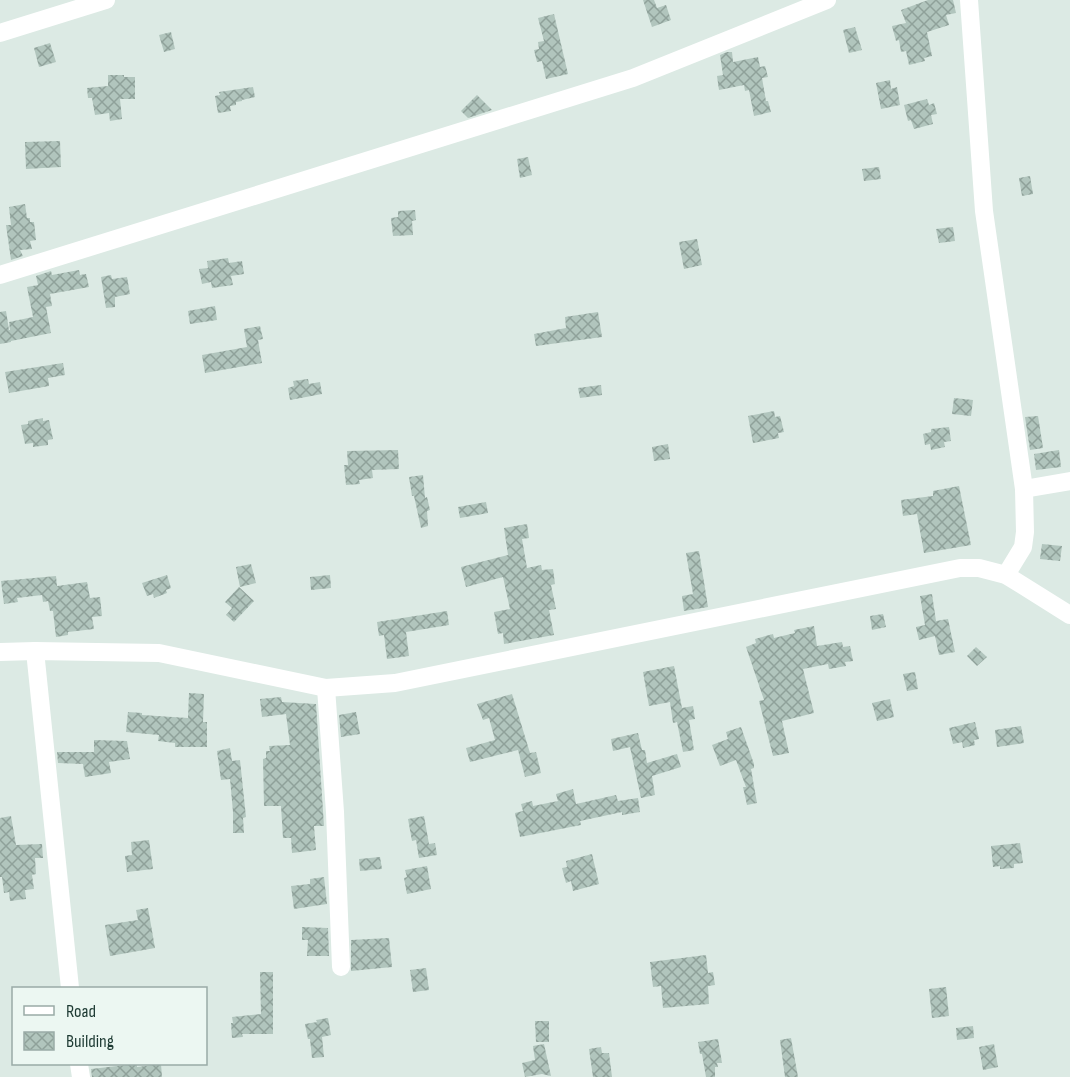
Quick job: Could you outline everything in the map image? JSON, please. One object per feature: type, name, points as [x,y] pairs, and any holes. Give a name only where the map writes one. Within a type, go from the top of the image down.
[{"type":"street","points":[[0,33],[106,0]]},
{"type":"street","points":[[0,275],[633,78],[828,0]]},
{"type":"street","points":[[969,0],[984,211],[1024,489],[1023,547],[1006,575]]},
{"type":"street","points":[[1024,489],[1070,481]]},
{"type":"street","points":[[0,652],[159,652],[326,688],[395,683],[960,568],[979,568],[1006,575],[1070,615]]},
{"type":"street","points":[[35,651],[70,987]]},
{"type":"street","points":[[326,688],[335,812],[341,967]]},
{"type":"building","points":[[643,0],[654,0],[657,8],[666,5],[671,20],[652,27]]},
{"type":"building","points":[[928,0],[953,0],[956,13],[946,15],[949,25],[927,32],[932,56],[924,58],[925,61],[909,65],[906,51],[901,52],[899,40],[896,41],[892,26],[906,23],[901,10]]},
{"type":"building","points":[[554,14],[568,74],[546,79],[542,61],[537,62],[534,50],[539,49],[538,42],[544,41],[538,18]]},
{"type":"building","points":[[855,27],[862,50],[849,53],[843,30]]},
{"type":"building","points":[[171,32],[175,49],[164,52],[159,35]]},
{"type":"building","points":[[50,43],[56,62],[39,67],[34,48]]},
{"type":"building","points":[[732,52],[733,62],[758,57],[760,67],[765,66],[768,77],[762,78],[766,101],[768,101],[771,112],[754,116],[749,90],[745,91],[744,85],[719,90],[717,76],[723,75],[720,55]]},
{"type":"building","points":[[108,75],[135,77],[135,99],[120,99],[122,119],[110,121],[109,113],[95,115],[92,98],[88,98],[87,88],[108,86]]},
{"type":"building","points":[[890,80],[891,89],[897,87],[900,105],[881,109],[876,83]]},
{"type":"building","points":[[253,87],[255,97],[236,102],[236,105],[230,106],[231,111],[218,113],[215,96],[220,95],[219,92]]},
{"type":"building","points":[[477,95],[492,110],[468,118],[461,111]]},
{"type":"building","points":[[927,99],[929,105],[934,103],[937,114],[931,115],[933,124],[914,129],[911,120],[908,121],[904,105]]},
{"type":"building","points":[[60,141],[61,167],[26,169],[25,142]]},
{"type":"building","points":[[528,157],[532,175],[520,178],[517,159]]},
{"type":"building","points":[[879,167],[881,179],[864,181],[862,169]]},
{"type":"building","points":[[1030,176],[1033,194],[1022,196],[1019,178]]},
{"type":"building","points":[[25,204],[27,218],[30,218],[30,222],[34,222],[36,240],[30,241],[32,249],[20,250],[23,256],[11,260],[6,225],[11,225],[9,207]]},
{"type":"building","points":[[415,210],[416,220],[412,221],[413,235],[393,236],[391,218],[398,217],[398,211]]},
{"type":"building","points":[[953,227],[955,241],[939,243],[936,229]]},
{"type":"building","points":[[697,239],[702,265],[684,269],[679,242]]},
{"type":"building","points":[[228,258],[229,263],[242,261],[244,274],[231,276],[233,285],[212,288],[211,282],[202,284],[199,269],[208,268],[207,261]]},
{"type":"building","points":[[79,270],[80,275],[86,274],[89,287],[50,294],[52,306],[46,307],[51,333],[0,344],[0,312],[6,311],[9,330],[9,322],[33,317],[27,287],[38,285],[36,276],[51,271],[52,275]]},
{"type":"building","points":[[111,275],[112,279],[127,277],[130,294],[115,297],[115,307],[106,308],[101,277]]},
{"type":"building","points":[[215,306],[217,320],[190,324],[188,311]]},
{"type":"building","points":[[598,312],[602,337],[536,346],[534,334],[566,328],[565,317]]},
{"type":"building","points":[[260,326],[263,339],[258,340],[262,363],[205,373],[202,355],[247,347],[244,329]]},
{"type":"building","points":[[63,363],[65,375],[48,378],[49,386],[9,393],[5,372]]},
{"type":"building","points":[[308,379],[309,384],[320,382],[322,394],[290,400],[288,388],[294,386],[293,381]]},
{"type":"building","points":[[601,385],[602,395],[580,398],[578,388]]},
{"type":"building","points":[[954,398],[973,400],[971,416],[952,414]]},
{"type":"building","points":[[774,411],[775,417],[780,416],[784,432],[778,433],[779,438],[753,443],[748,416]]},
{"type":"building","points":[[1038,416],[1043,448],[1030,450],[1025,417]]},
{"type":"building","points":[[43,418],[43,421],[49,420],[53,439],[48,440],[48,445],[33,447],[33,443],[25,444],[21,425]]},
{"type":"building","points":[[949,427],[951,441],[944,442],[945,447],[931,450],[930,444],[925,445],[923,434],[931,432],[931,429]]},
{"type":"building","points":[[668,444],[670,459],[654,461],[652,447]]},
{"type":"building","points":[[398,450],[399,469],[372,470],[373,478],[359,480],[360,484],[346,485],[344,465],[348,465],[347,451]]},
{"type":"building","points":[[1059,450],[1061,467],[1036,470],[1034,454]]},
{"type":"building","points":[[423,475],[425,498],[427,497],[430,510],[427,511],[428,526],[421,528],[409,477]]},
{"type":"building","points":[[959,486],[971,545],[924,553],[917,514],[903,516],[901,500],[933,496],[933,491]]},
{"type":"building","points":[[486,502],[488,513],[460,518],[458,507]]},
{"type":"building","points":[[527,524],[529,538],[522,539],[527,568],[541,565],[542,570],[553,569],[555,584],[551,585],[556,609],[549,610],[554,635],[504,644],[503,633],[498,634],[494,612],[510,609],[503,577],[466,587],[461,567],[508,555],[504,528]]},
{"type":"building","points":[[1042,544],[1062,546],[1060,561],[1040,559]]},
{"type":"building","points":[[699,551],[708,607],[684,611],[682,596],[693,594],[686,553]]},
{"type":"building","points":[[251,564],[256,583],[240,587],[236,567]]},
{"type":"building","points":[[167,575],[171,588],[166,590],[167,593],[154,598],[153,594],[147,596],[142,583]]},
{"type":"building","points":[[330,575],[331,588],[311,590],[310,577]]},
{"type":"building","points":[[56,576],[57,586],[87,582],[90,598],[100,597],[102,616],[92,617],[94,629],[68,632],[68,635],[56,637],[53,611],[50,611],[48,601],[43,602],[42,595],[17,598],[18,602],[4,604],[1,581]]},
{"type":"building","points":[[239,587],[254,601],[234,622],[226,615],[232,608],[225,602]]},
{"type":"building","points":[[932,594],[936,621],[948,619],[955,652],[939,655],[935,636],[919,640],[916,627],[925,625],[920,596]]},
{"type":"building","points":[[447,611],[449,625],[406,632],[409,656],[387,659],[384,635],[379,636],[377,622]]},
{"type":"building","points":[[883,614],[886,627],[872,630],[870,616]]},
{"type":"building","points":[[814,626],[817,646],[842,642],[843,647],[850,646],[853,661],[845,662],[846,666],[829,669],[828,664],[803,669],[814,713],[782,721],[789,753],[773,756],[759,701],[764,700],[746,647],[756,643],[755,639],[773,634],[774,638],[795,633],[794,630]]},
{"type":"building","points":[[976,647],[987,657],[977,666],[967,656]]},
{"type":"building","points":[[674,666],[682,708],[693,706],[695,719],[689,720],[694,750],[683,752],[677,722],[673,723],[670,702],[649,706],[643,672]]},
{"type":"building","points":[[915,672],[918,689],[907,691],[903,674]]},
{"type":"building","points":[[189,693],[204,694],[203,722],[207,722],[207,747],[175,747],[175,743],[158,741],[159,735],[126,732],[128,712],[188,718]]},
{"type":"building","points":[[512,694],[530,753],[536,752],[541,773],[525,777],[518,750],[470,762],[466,748],[495,740],[489,718],[483,720],[477,704]]},
{"type":"building","points":[[281,697],[282,702],[316,704],[324,826],[314,826],[316,850],[292,853],[291,838],[283,838],[281,806],[264,806],[263,759],[266,758],[266,751],[270,751],[269,746],[290,745],[286,714],[262,717],[260,699]]},
{"type":"building","points":[[890,699],[894,717],[877,721],[872,703]]},
{"type":"building","points":[[356,712],[360,734],[341,737],[339,715]]},
{"type":"building","points":[[975,722],[979,739],[974,740],[975,745],[963,748],[962,742],[953,744],[949,728]]},
{"type":"building","points":[[1021,726],[1024,743],[997,747],[995,730]]},
{"type":"building","points":[[741,727],[754,764],[754,768],[751,769],[757,803],[747,805],[743,787],[746,787],[736,760],[720,766],[712,745],[728,739],[726,732]]},
{"type":"building","points":[[638,733],[642,750],[645,750],[647,763],[677,754],[681,767],[652,776],[655,795],[641,798],[630,747],[613,751],[611,739]]},
{"type":"building","points":[[94,740],[127,741],[130,759],[109,762],[111,773],[85,777],[83,764],[58,763],[57,752],[94,752]]},
{"type":"building","points":[[230,748],[232,761],[240,760],[246,817],[243,818],[244,833],[233,833],[230,779],[221,780],[217,751]]},
{"type":"building","points":[[573,789],[576,804],[616,795],[618,801],[638,798],[640,812],[622,815],[622,812],[580,821],[581,825],[520,837],[515,813],[523,811],[521,804],[532,801],[533,806],[558,801],[556,794]]},
{"type":"building","points":[[11,816],[16,845],[42,844],[43,858],[35,858],[36,874],[32,875],[34,889],[25,890],[26,899],[10,901],[9,892],[4,893],[2,877],[0,877],[0,818]]},
{"type":"building","points":[[424,816],[429,844],[435,843],[437,855],[419,858],[416,840],[412,841],[408,819]]},
{"type":"building","points":[[149,840],[153,869],[127,872],[125,856],[132,855],[131,842]]},
{"type":"building","points":[[1020,843],[1023,863],[1014,864],[1014,868],[993,867],[991,846]]},
{"type":"building","points":[[592,854],[599,884],[573,891],[571,881],[566,883],[562,868],[567,867],[566,861]]},
{"type":"building","points":[[380,857],[382,869],[360,871],[359,859]]},
{"type":"building","points":[[427,866],[431,889],[407,894],[405,870]]},
{"type":"building","points":[[324,877],[327,904],[294,909],[291,886],[310,884],[310,879]]},
{"type":"building","points":[[148,908],[155,948],[110,956],[105,925],[138,920],[136,910]]},
{"type":"building","points":[[302,927],[328,928],[329,956],[307,956],[308,940],[302,940]]},
{"type":"building","points":[[389,938],[392,967],[351,971],[351,940]]},
{"type":"building","points":[[706,955],[708,973],[713,972],[715,985],[708,986],[709,1004],[663,1008],[661,986],[653,987],[650,962]]},
{"type":"building","points":[[426,968],[429,990],[413,992],[410,970]]},
{"type":"building","points":[[260,972],[273,972],[273,1034],[242,1034],[243,1037],[232,1038],[232,1017],[261,1014]]},
{"type":"building","points":[[946,987],[949,1016],[932,1018],[929,989]]},
{"type":"building","points":[[328,1018],[331,1035],[322,1037],[324,1057],[312,1058],[310,1039],[308,1039],[305,1024]]},
{"type":"building","points":[[535,1021],[549,1021],[549,1042],[536,1042]]},
{"type":"building","points":[[973,1026],[974,1038],[957,1040],[956,1028]]},
{"type":"building","points":[[791,1038],[798,1077],[785,1077],[780,1040]]},
{"type":"building","points":[[718,1039],[722,1063],[717,1063],[718,1067],[715,1067],[715,1077],[706,1077],[698,1042]]},
{"type":"building","points":[[544,1044],[551,1076],[542,1074],[525,1077],[522,1063],[535,1060],[533,1046]]},
{"type":"building","points":[[994,1044],[998,1067],[983,1070],[979,1047]]},
{"type":"building","points":[[601,1047],[602,1053],[609,1053],[612,1077],[593,1077],[589,1049]]},
{"type":"building","points":[[128,1065],[137,1065],[137,1067],[161,1065],[162,1077],[92,1077],[91,1069]]}]
